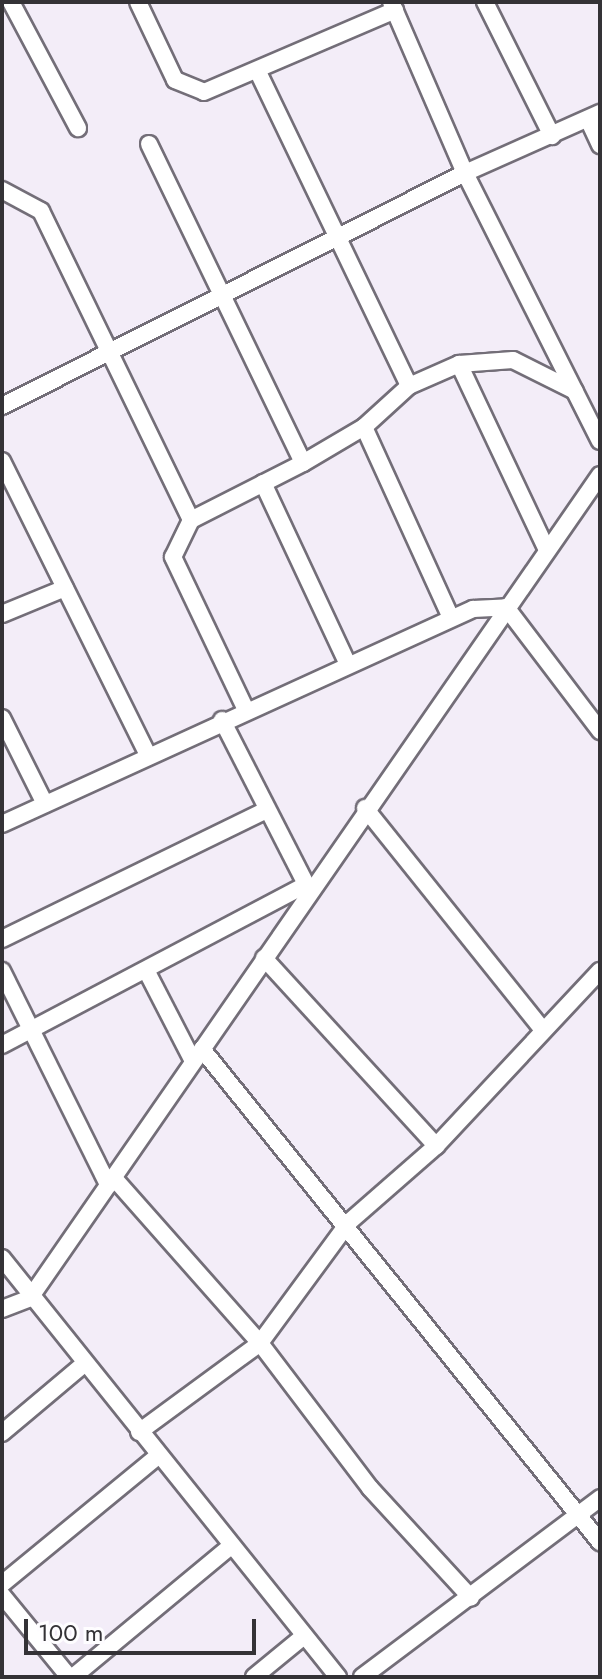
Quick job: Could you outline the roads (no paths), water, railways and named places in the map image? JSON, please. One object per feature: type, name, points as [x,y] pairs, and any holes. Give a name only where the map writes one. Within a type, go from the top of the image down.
[{"type":"street","points":[[11,2],[78,128]]},
{"type":"street","points":[[138,2],[175,80],[188,89],[204,92],[259,74],[393,6],[465,173],[600,441]]},
{"type":"street","points":[[485,2],[552,136]]},
{"type":"street","points":[[259,74],[409,386]]},
{"type":"street","points":[[2,406],[465,173],[594,116],[600,145]]},
{"type":"street","points":[[149,144],[303,463]]},
{"type":"street","points":[[2,190],[41,211],[191,520]]},
{"type":"street","points":[[246,710],[173,557],[191,520],[303,463],[364,427],[409,386],[459,364],[513,360],[575,391]]},
{"type":"street","points":[[459,364],[546,548]]},
{"type":"street","points":[[364,427],[450,616]]},
{"type":"street","points":[[2,461],[147,753]]},
{"type":"street","points":[[2,1309],[30,1298],[264,958],[307,888],[600,475]]},
{"type":"street","points":[[263,483],[347,662]]},
{"type":"street","points":[[2,614],[65,588]]},
{"type":"street","points":[[2,824],[147,753],[450,616],[506,607]]},
{"type":"street","points":[[506,607],[600,731]]},
{"type":"street","points":[[2,718],[45,804]]},
{"type":"street","points":[[222,720],[265,811],[307,888]]},
{"type":"street","points":[[365,808],[542,1029]]},
{"type":"street","points":[[2,939],[265,811]]},
{"type":"street","points":[[2,1045],[307,888]]},
{"type":"street","points":[[264,958],[436,1146]]},
{"type":"street","points":[[146,970],[197,1055],[348,1223],[600,1542]]},
{"type":"street","points":[[2,971],[111,1181],[260,1343],[370,1488],[471,1598]]},
{"type":"street","points":[[139,1432],[260,1343],[348,1223],[436,1146],[542,1029],[600,971]]},
{"type":"street","points":[[2,1258],[30,1298],[338,1677]]},
{"type":"street","points":[[2,1433],[84,1364]]},
{"type":"street","points":[[2,1584],[158,1456]]},
{"type":"street","points":[[362,1677],[600,1498]]},
{"type":"street","points":[[2,1595],[71,1677],[231,1546]]},
{"type":"street","points":[[254,1677],[304,1636]]}]
